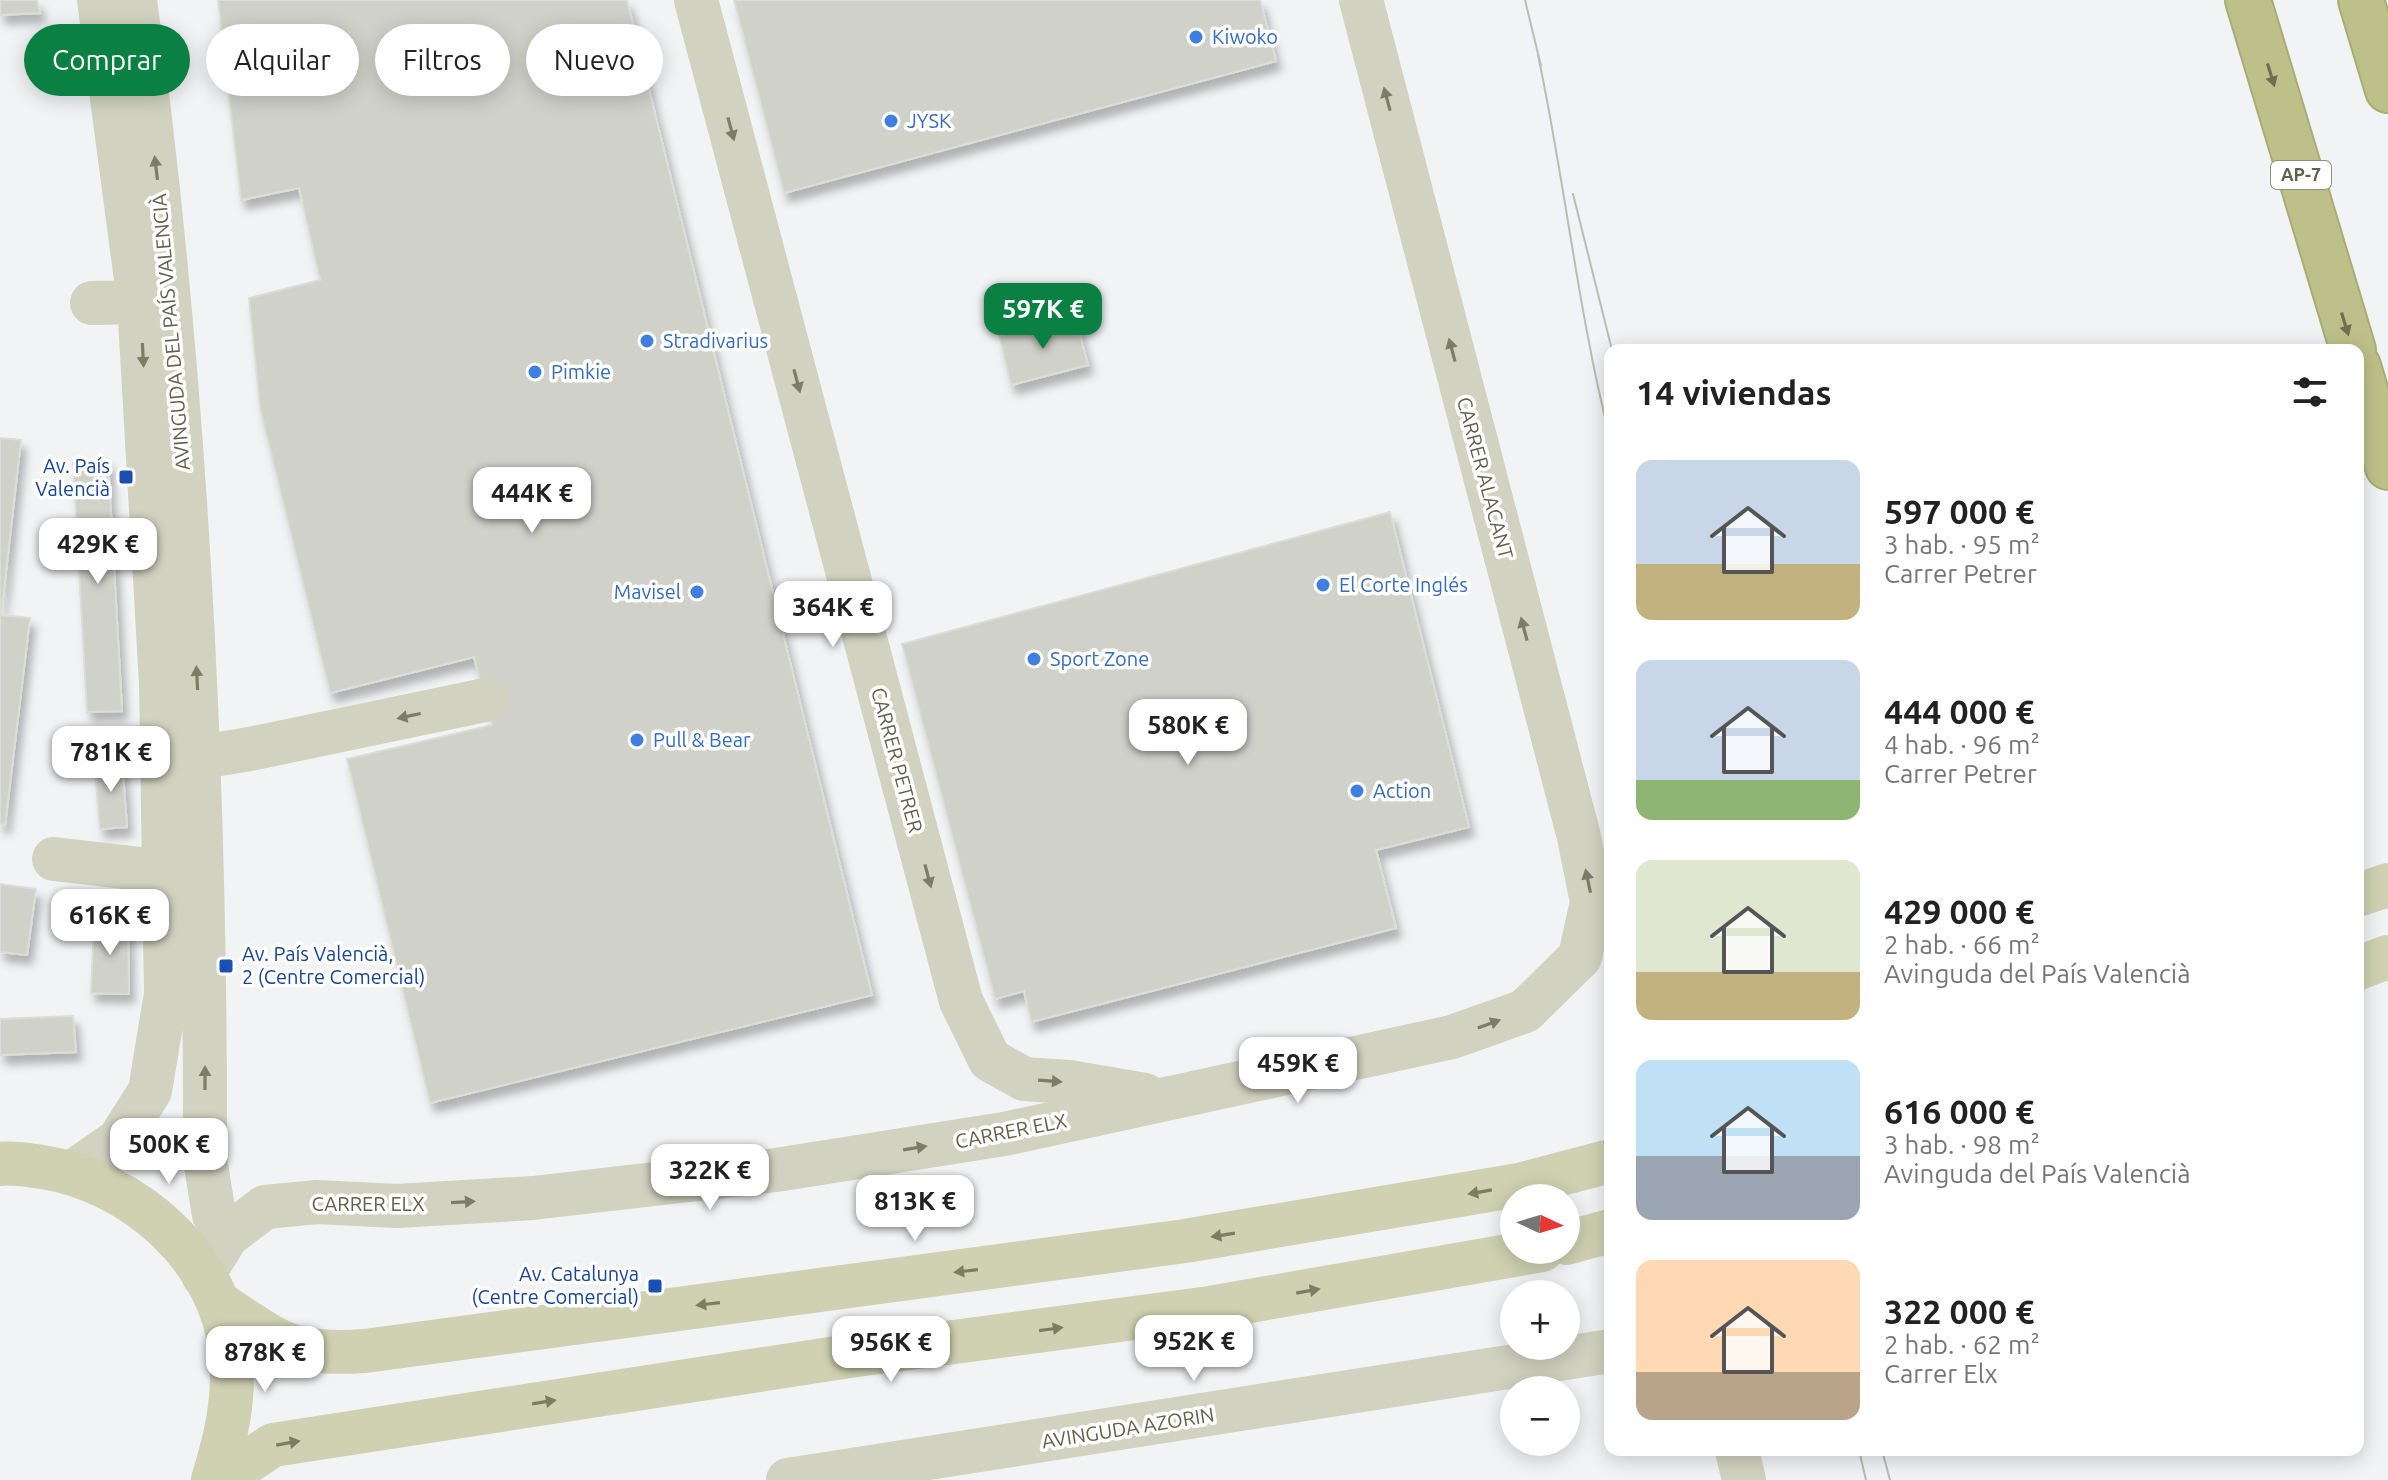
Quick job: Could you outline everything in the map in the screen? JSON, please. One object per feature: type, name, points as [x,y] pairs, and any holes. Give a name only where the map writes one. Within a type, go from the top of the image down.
[{"type":"highway","name":"AP-7","points":[[2248,0],[2351,344]]},
{"type":"highway","points":[[2361,0],[2388,90]]},
{"type":"highway","points":[[2364,386],[2388,467]]},
{"type":"main road","points":[[2364,893],[2388,885]]},
{"type":"main road","points":[[2364,966],[2388,957]]},
{"type":"main road","points":[[211,1289],[287,1347],[322,1354],[365,1351],[1185,1241],[1519,1185],[1604,1163]]},
{"type":"main road","points":[[0,1164],[73,1172],[130,1197],[176,1238],[211,1289],[231,1354],[231,1422],[213,1480]]},
{"type":"main road","points":[[1580,1239],[1604,1233]]},
{"type":"main road","points":[[220,1480],[273,1445],[849,1356],[1210,1308],[1500,1257]]},
{"type":"street","name":"AVINGUDA DEL PAÍS VALENCIÀ","points":[[99,0],[139,302],[181,761],[205,1159],[214,1215],[227,1236]]},
{"type":"street","name":"AVINGUDA DEL PAÍS VALENCIÀ","points":[[73,1172],[119,1140],[150,1091],[166,994],[167,872],[181,761],[188,527],[165,237],[135,0]]},
{"type":"street","name":"CARRER PETRER","points":[[696,0],[961,1001],[990,1060],[1024,1079],[1069,1082],[1167,1099]]},
{"type":"street","name":"CARRER ALACANT","points":[[1361,0],[1579,837],[1592,902],[1580,957]]},
{"type":"street","points":[[92,303],[139,302]]},
{"type":"street","points":[[181,761],[485,700]]},
{"type":"street","points":[[54,859],[167,872]]},
{"type":"street","name":"CARRER ELX","points":[[211,1289],[227,1236],[265,1207],[317,1202],[397,1206],[533,1198],[776,1170],[1004,1134],[1452,1037],[1525,1011],[1580,957]]},
{"type":"street","name":"AVINGUDA AZORIN","points":[[788,1480],[934,1469],[1604,1352]]},
{"type":"street","points":[[1738,1456],[1744,1480]]},
{"type":"building","points":[[0,0],[37,0],[40,13],[0,15]]},
{"type":"building","points":[[218,0],[627,0],[633,24],[526,24],[526,96],[651,96],[872,995],[430,1103],[347,759],[492,725],[474,657],[330,693],[260,408],[249,298],[320,280],[299,188],[241,200],[229,96],[359,96],[359,24],[221,24]]},
{"type":"building","points":[[734,0],[1260,0],[1276,61],[784,193]]},
{"type":"building","points":[[1075,317],[1088,365],[1011,385],[999,335]]},
{"type":"building","points":[[0,438],[21,440],[1,615],[30,618],[5,825],[0,824]]},
{"type":"building","points":[[108,459],[122,711],[87,712],[73,461]]},
{"type":"building","points":[[1390,512],[1469,827],[1376,850],[1396,928],[1031,1022],[1024,991],[995,999],[902,644]]},
{"type":"building","points":[[122,760],[127,827],[100,829],[94,762]]},
{"type":"building","points":[[0,884],[36,889],[27,955],[0,952]]},
{"type":"building","points":[[94,919],[128,921],[129,994],[91,993]]},
{"type":"building","points":[[73,1016],[76,1052],[0,1055],[0,1019]]},
{"type":"tram line","points":[[1525,0],[1541,66]]},
{"type":"tram line","points":[[1538,55],[1604,412]]},
{"type":"tram line","points":[[1573,194],[1610,344]]},
{"type":"tram line","points":[[1860,1456],[1866,1480]]},
{"type":"tram line","points":[[1884,1456],[1890,1480]]},
{"type":"place","name":"Kiwoko","points":[[1196,37]]},
{"type":"place","name":"JYSK","points":[[891,121]]},
{"type":"place","name":"Stradivarius","points":[[647,341]]},
{"type":"place","name":"Pimkie","points":[[535,372]]},
{"type":"place","name":"Av. País Valencià","points":[[126,477]]},
{"type":"place","name":"El Corte Inglés","points":[[1323,585]]},
{"type":"place","name":"Mavisel","points":[[697,592]]},
{"type":"place","name":"Sport Zone","points":[[1034,659]]},
{"type":"place","name":"Pull & Bear","points":[[637,740]]},
{"type":"place","name":"Action","points":[[1357,791]]},
{"type":"place","name":"Av. País Valencià, 2 (Centre Comercial)","points":[[226,966]]},
{"type":"place","name":"Av. Catalunya (Centre Comercial)","points":[[655,1286]]}]
